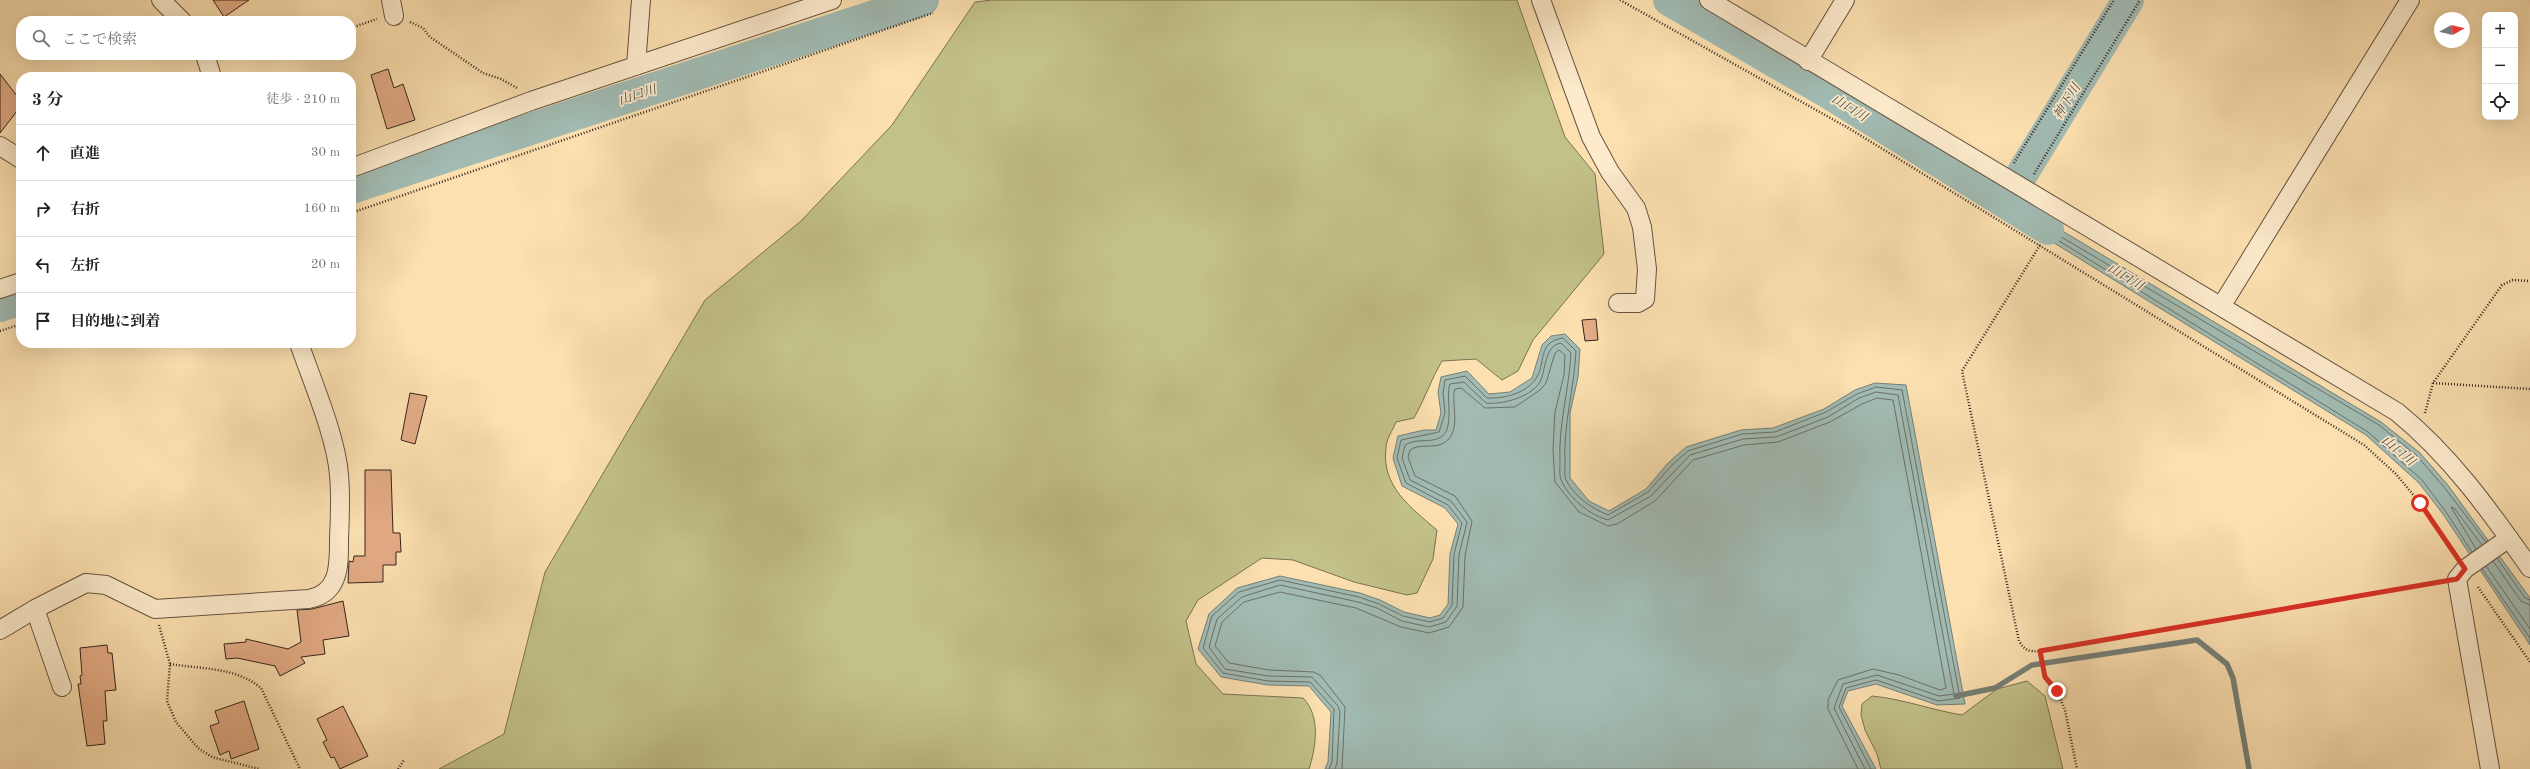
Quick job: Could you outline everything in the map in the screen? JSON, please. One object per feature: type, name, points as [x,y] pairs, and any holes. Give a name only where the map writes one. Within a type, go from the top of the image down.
[{"type":"street","points":[[161,0],[177,16]]},
{"type":"street","points":[[636,66],[641,0]]},
{"type":"street","points":[[356,166],[532,101],[832,0]]},
{"type":"street","points":[[1541,0],[1591,137],[1610,172],[1636,208],[1642,227],[1647,269],[1645,299],[1638,303],[1618,303]]},
{"type":"street","points":[[1709,0],[1808,61],[2016,182],[2222,305],[2397,412],[2420,431],[2482,498],[2506,540],[2530,568]]},
{"type":"street","points":[[1808,61],[1845,0]]},
{"type":"street","points":[[2222,305],[2410,0]]},
{"type":"street","points":[[207,60],[210,72]]},
{"type":"street","points":[[0,146],[16,156]]},
{"type":"street","points":[[0,289],[16,284]]},
{"type":"street","points":[[0,630],[35,608],[86,583],[106,585],[155,609],[309,599],[318,597],[332,588],[338,570],[339,473],[332,443],[301,348]]},
{"type":"street","points":[[2490,769],[2464,572],[2506,540]]},
{"type":"street","points":[[35,608],[62,687]]},
{"type":"path","points":[[1620,0],[1850,129],[2364,444],[2396,474],[2420,503],[2464,572],[2530,662]]},
{"type":"path","points":[[2016,182],[2114,0]]},
{"type":"path","points":[[2016,182],[2140,0]]},
{"type":"path","points":[[356,26],[380,18],[392,8],[423,28],[430,37],[483,73],[501,79],[518,88],[532,101]]},
{"type":"path","points":[[356,211],[932,13]]},
{"type":"path","points":[[2040,245],[1962,371],[2019,641],[2022,648],[2030,652],[2040,651],[2464,572]]},
{"type":"path","points":[[2420,431],[2433,383],[2502,285],[2513,280],[2530,281]]},
{"type":"path","points":[[0,331],[16,326]]},
{"type":"path","points":[[2433,383],[2530,388]]},
{"type":"path","points":[[155,609],[170,664],[167,700],[176,722],[198,748],[212,757],[259,769]]},
{"type":"path","points":[[2040,651],[2042,668],[2045,677],[2057,691],[2065,710],[2077,769]]},
{"type":"path","points":[[170,664],[234,673],[252,681],[261,688],[300,769]]},
{"type":"path","points":[[398,769],[404,760]]},
{"type":"shaded area","points":[[992,0],[1517,0],[1565,137],[1595,174],[1604,254],[1533,340],[1518,371],[1502,380],[1476,359],[1442,361],[1414,418],[1396,422],[1388,438],[1386,445],[1386,462],[1388,474],[1393,485],[1408,504],[1437,530],[1433,559],[1417,593],[1407,595],[1354,582],[1293,560],[1262,558],[1198,600],[1186,621],[1196,664],[1223,694],[1303,698],[1309,705],[1315,723],[1315,742],[1309,769],[439,769],[504,734],[545,572],[705,300],[801,221],[892,125],[975,2]]},
{"type":"shaded area","points":[[2027,681],[2045,696],[2063,769],[1881,769],[1877,754],[1865,730],[1861,715],[1862,704],[1872,696],[1884,697],[1962,715],[1997,689]]},
{"type":"water","points":[[2014,202],[2381,422],[2420,453],[2447,484],[2530,598],[2530,645],[2443,514],[2419,483],[2366,435],[2007,214]]},
{"type":"water","points":[[1565,334],[1580,349],[1578,377],[1570,413],[1570,478],[1589,501],[1609,511],[1646,489],[1668,463],[1686,447],[1741,430],[1773,428],[1824,409],[1855,390],[1875,383],[1906,385],[1965,704],[1937,705],[1876,684],[1848,691],[1842,706],[1876,769],[1325,769],[1328,762],[1331,712],[1309,686],[1268,685],[1221,677],[1198,649],[1209,614],[1237,588],[1280,576],[1360,593],[1380,600],[1404,612],[1430,618],[1440,615],[1448,604],[1450,554],[1458,524],[1445,508],[1402,486],[1393,458],[1398,436],[1424,430],[1436,430],[1441,413],[1438,392],[1441,377],[1467,371],[1489,394],[1510,392],[1532,378],[1542,345],[1551,336]]},
{"type":"building","points":[[213,0],[249,0],[225,16],[223,16]]},
{"type":"building","points":[[388,69],[394,88],[403,84],[415,120],[387,129],[371,75]]},
{"type":"building","points":[[0,74],[16,95],[16,112],[0,133]]},
{"type":"building","points":[[1596,319],[1598,340],[1585,341],[1582,320]]},
{"type":"building","points":[[410,393],[427,396],[415,444],[401,440]]},
{"type":"building","points":[[365,470],[391,470],[393,533],[400,533],[401,552],[396,552],[396,565],[383,565],[383,582],[348,583],[349,561],[353,562],[354,556],[365,556]]},
{"type":"building","points":[[343,601],[349,636],[323,640],[325,654],[301,657],[305,663],[280,676],[275,666],[237,658],[226,659],[224,644],[246,642],[246,639],[288,649],[301,642],[297,610],[312,609]]},
{"type":"building","points":[[107,645],[108,653],[112,653],[116,690],[105,691],[107,721],[103,721],[105,744],[87,746],[78,684],[81,684],[80,676],[82,675],[80,648]]},
{"type":"building","points":[[244,701],[259,749],[231,759],[229,751],[220,755],[210,726],[219,723],[215,711]]},
{"type":"building","points":[[343,706],[368,756],[340,769],[334,757],[331,758],[323,742],[327,740],[317,719]]},
{"type":"waterway","name":"山口川","points":[[356,186],[923,0]]},
{"type":"waterway","name":"山口川","points":[[1669,0],[1827,92],[2048,229]]},
{"type":"waterway","name":"神下川","points":[[2005,202],[2128,0]]},
{"type":"waterway","name":"山口川","points":[[0,306],[16,301]]},
{"type":"waterway","points":[[1956,696],[1995,688],[2032,665],[2197,640],[2227,664],[2233,678],[2249,769]]},
{"type":"route","points":[[2057,691],[2045,677],[2042,668],[2040,651],[2066,645],[2457,579],[2465,569],[2420,503]]}]
